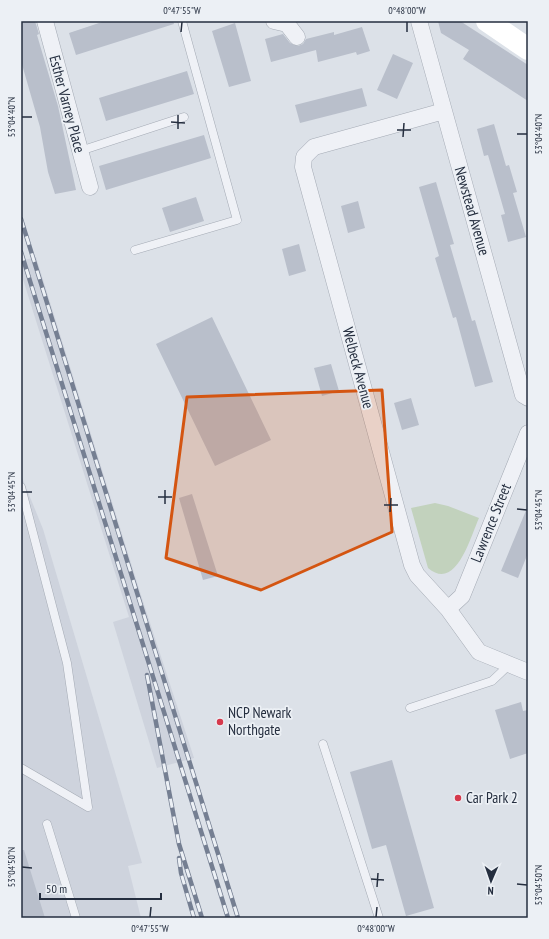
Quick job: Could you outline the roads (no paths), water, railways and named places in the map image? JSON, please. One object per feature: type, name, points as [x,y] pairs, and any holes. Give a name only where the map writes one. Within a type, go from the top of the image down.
[{"type":"street","name":"Esther Varney Place","points":[[45,21],[90,187]]},
{"type":"street","points":[[274,21],[287,24],[297,37]]},
{"type":"street","name":"Newstead Avenue","points":[[419,21],[523,395],[528,398]]},
{"type":"street","points":[[487,21],[528,49]]},
{"type":"street","name":"Welbeck Avenue","points":[[444,111],[314,147],[304,157],[303,168],[412,565],[417,575],[448,609],[479,652],[528,672]]},
{"type":"street","name":"Lawrence Street","points":[[448,609],[462,596],[528,433]]},
{"type":"lane","points":[[135,250],[237,220],[182,21]]},
{"type":"lane","points":[[80,151],[184,117]]},
{"type":"lane","points":[[21,487],[67,663],[88,807],[21,768]]},
{"type":"lane","points":[[410,708],[492,681],[509,665]]},
{"type":"lane","points":[[323,744],[379,918]]},
{"type":"lane","points":[[47,824],[76,918]]},
{"type":"railway","points":[[21,219],[238,918]]},
{"type":"railway","points":[[21,252],[228,918]]},
{"type":"railway","points":[[147,675],[179,844],[202,918]]},
{"type":"railway","points":[[179,858],[181,873],[194,918]]},
{"type":"place","name":"NCP Newark Northgate","points":[[220,722]]},
{"type":"place","name":"Car Park 2","points":[[458,798]]}]
